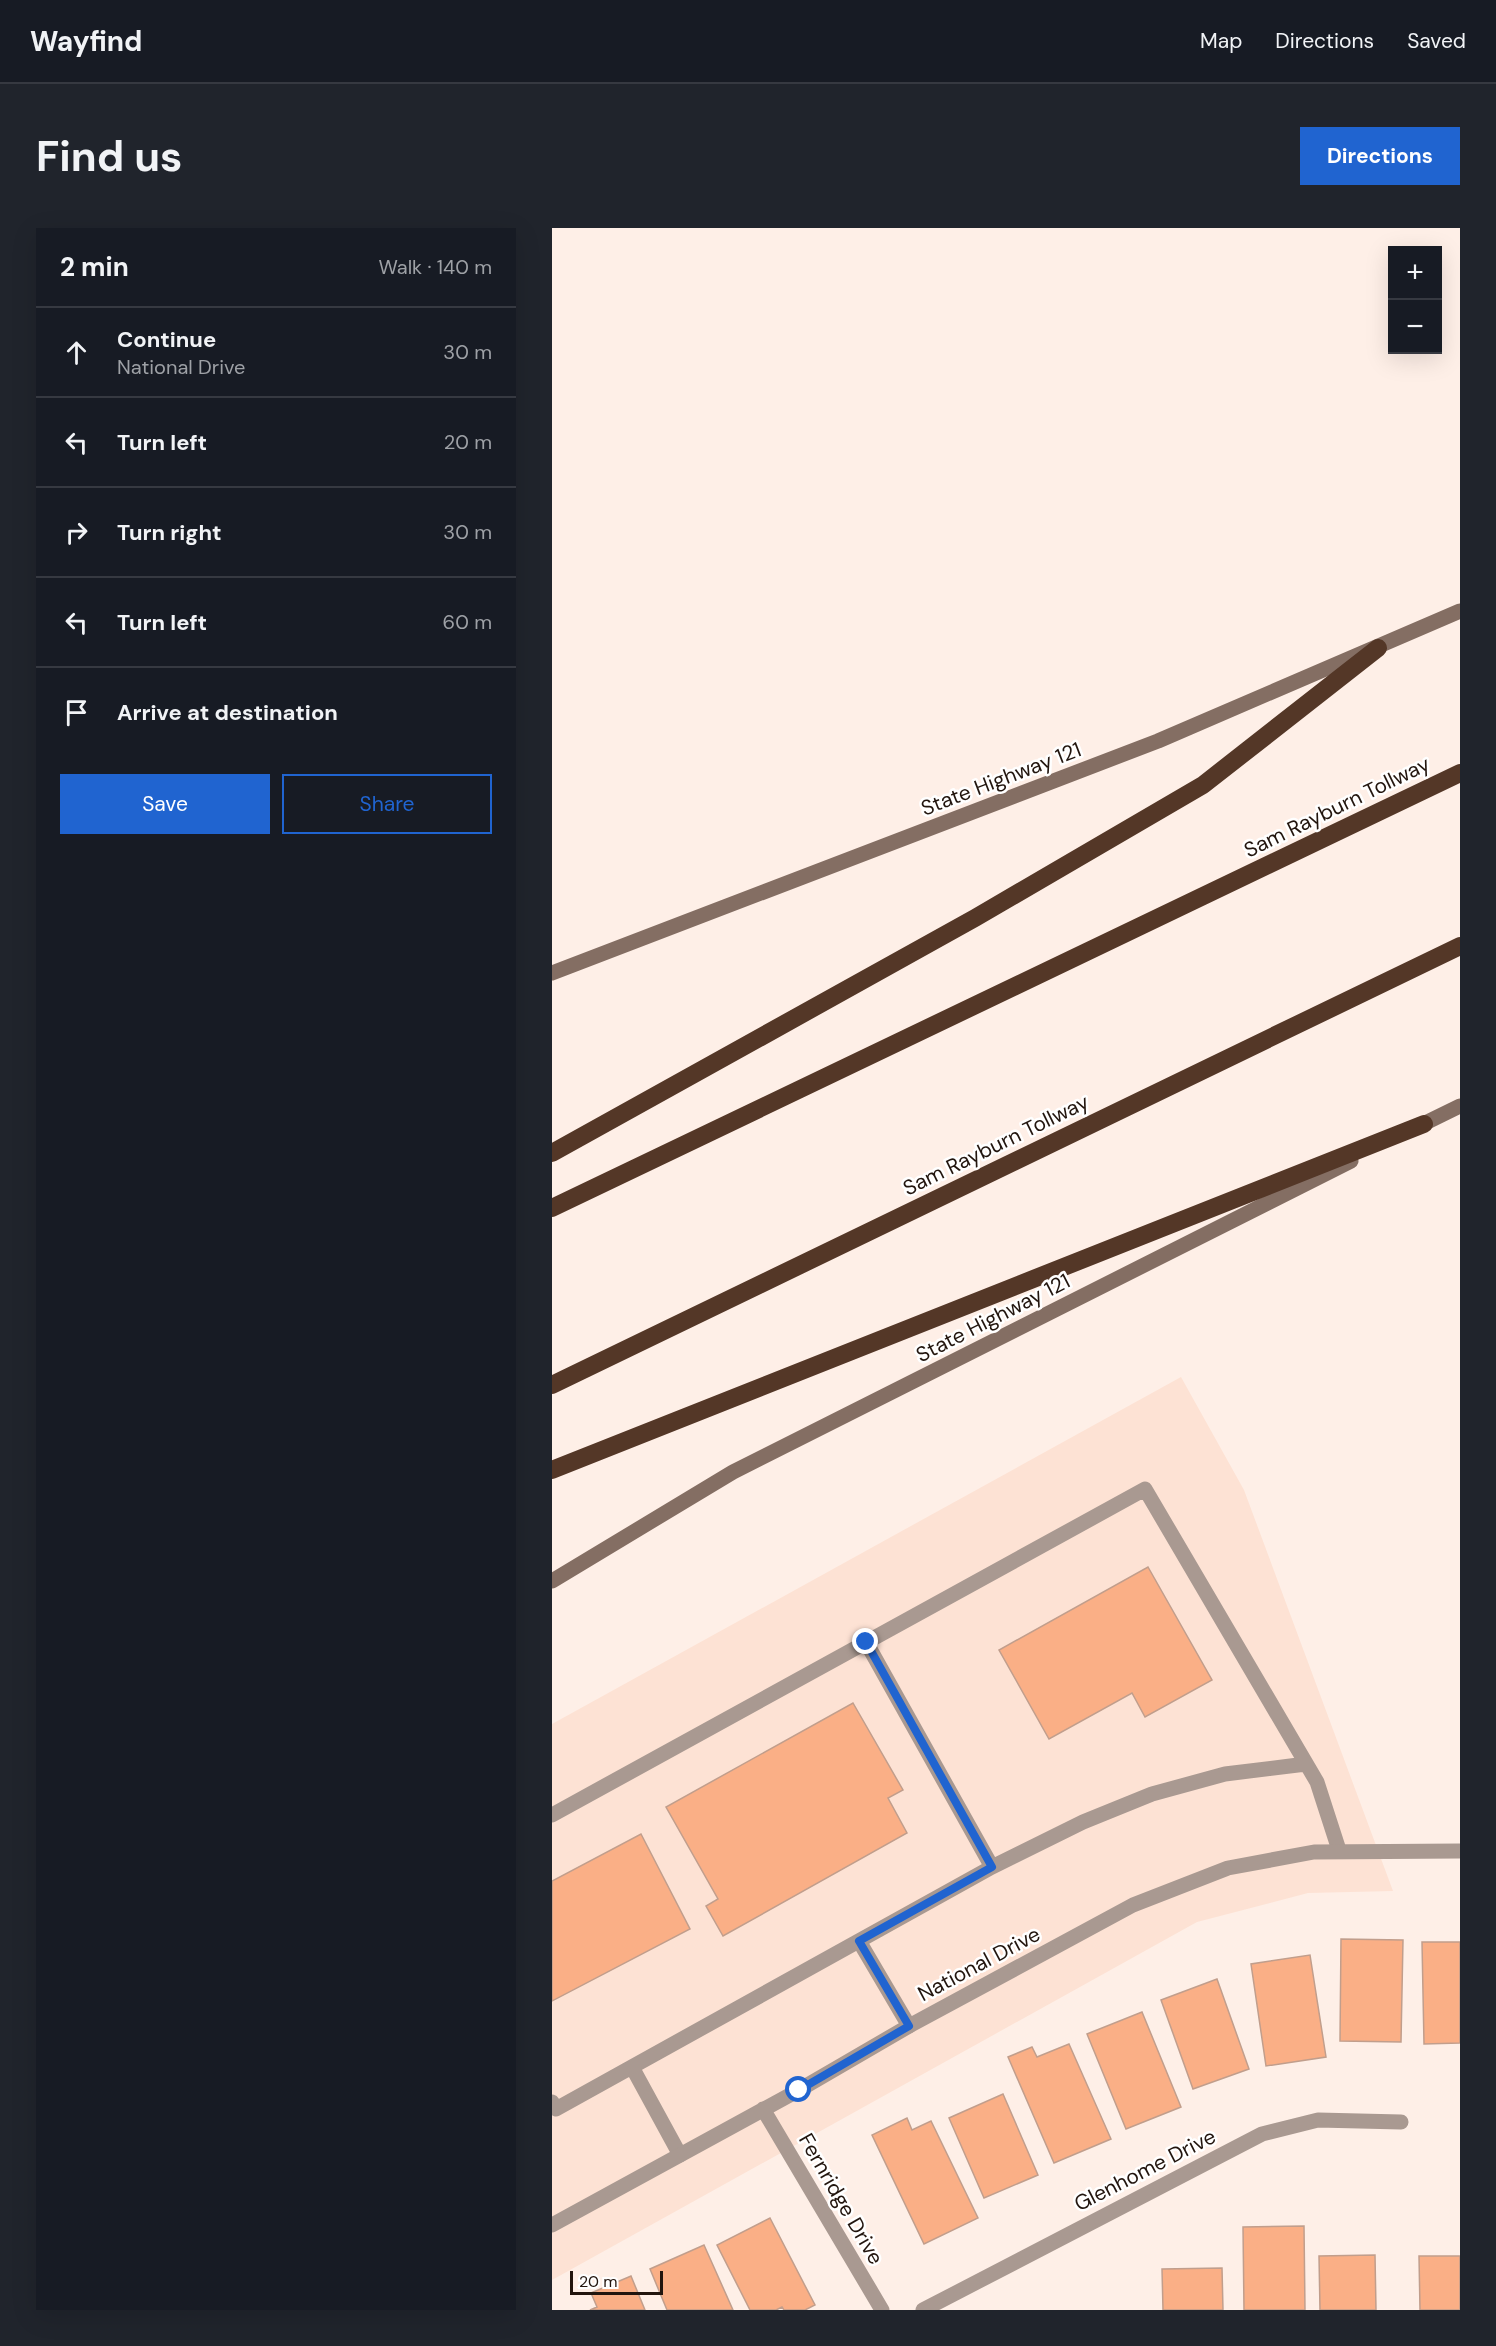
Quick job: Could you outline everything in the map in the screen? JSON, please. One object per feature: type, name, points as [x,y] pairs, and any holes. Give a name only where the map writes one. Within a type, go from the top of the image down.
[{"type":"highway","points":[[552,1153],[975,918],[1203,784],[1378,648]]},
{"type":"highway","name":"Sam Rayburn Tollway","points":[[552,1208],[1460,772]]},
{"type":"highway","name":"Sam Rayburn Tollway","points":[[552,1385],[1460,946]]},
{"type":"highway","points":[[552,1470],[1424,1124]]},
{"type":"main road","name":"State Highway 121","points":[[552,973],[1158,741],[1460,611]]},
{"type":"main road","name":"State Highway 121","points":[[552,1581],[733,1472],[1460,1106]]},
{"type":"street","points":[[552,1815],[1145,1489],[1317,1782],[1339,1850]]},
{"type":"street","points":[[866,1642],[992,1867]]},
{"type":"street","points":[[552,2102],[556,2109],[992,1867],[1083,1822],[1152,1794],[1226,1774],[1306,1764]]},
{"type":"street","name":"National Drive","points":[[552,2225],[909,2026],[1133,1905],[1228,1868],[1339,1850],[1460,1851]]},
{"type":"street","points":[[859,1941],[909,2026]]},
{"type":"street","points":[[632,2067],[680,2155]]},
{"type":"street","name":"Fernridge Drive","points":[[763,2109],[882,2310]]},
{"type":"street","name":"Glenhome Drive","points":[[923,2310],[1262,2134],[1318,2120],[1401,2122]]},
{"type":"shaded area","points":[[1181,1377],[1244,1490],[1393,1891],[1308,1893],[1197,1922],[552,2280],[552,1724]]},
{"type":"building","points":[[1148,1567],[1212,1680],[1145,1717],[1132,1693],[1049,1739],[999,1650]]},
{"type":"building","points":[[853,1703],[903,1790],[888,1798],[907,1833],[723,1936],[706,1906],[718,1899],[666,1807]]},
{"type":"building","points":[[641,1834],[690,1929],[552,2001],[552,1881]]},
{"type":"building","points":[[1341,1939],[1403,1940],[1401,2042],[1340,2041]]},
{"type":"building","points":[[1422,1942],[1460,1942],[1460,2043],[1424,2044]]},
{"type":"building","points":[[1310,1955],[1326,2057],[1266,2066],[1251,1964]]},
{"type":"building","points":[[1217,1979],[1249,2069],[1193,2089],[1161,2000]]},
{"type":"building","points":[[1142,2012],[1181,2107],[1126,2129],[1087,2034]]},
{"type":"building","points":[[1069,2044],[1111,2139],[1054,2163],[1008,2057],[1032,2047],[1037,2057]]},
{"type":"building","points":[[1003,2094],[1038,2175],[984,2198],[949,2118]]},
{"type":"building","points":[[907,2118],[912,2130],[931,2121],[978,2218],[924,2244],[872,2135]]},
{"type":"building","points":[[770,2218],[815,2305],[805,2310],[784,2310],[782,2307],[776,2310],[750,2310],[717,2245]]},
{"type":"building","points":[[1304,2226],[1305,2310],[1244,2310],[1243,2227]]},
{"type":"building","points":[[704,2245],[733,2310],[667,2310],[650,2269]]},
{"type":"building","points":[[1375,2255],[1376,2310],[1320,2310],[1319,2256]]},
{"type":"building","points":[[1419,2256],[1460,2256],[1460,2310],[1420,2310]]},
{"type":"building","points":[[1222,2268],[1223,2310],[1163,2310],[1162,2269]]},
{"type":"building","points":[[631,2276],[645,2310],[590,2310],[597,2307],[591,2293]]},
{"type":"route","points":[[799,2090],[909,2026],[859,1941],[992,1867],[866,1642]]}]
